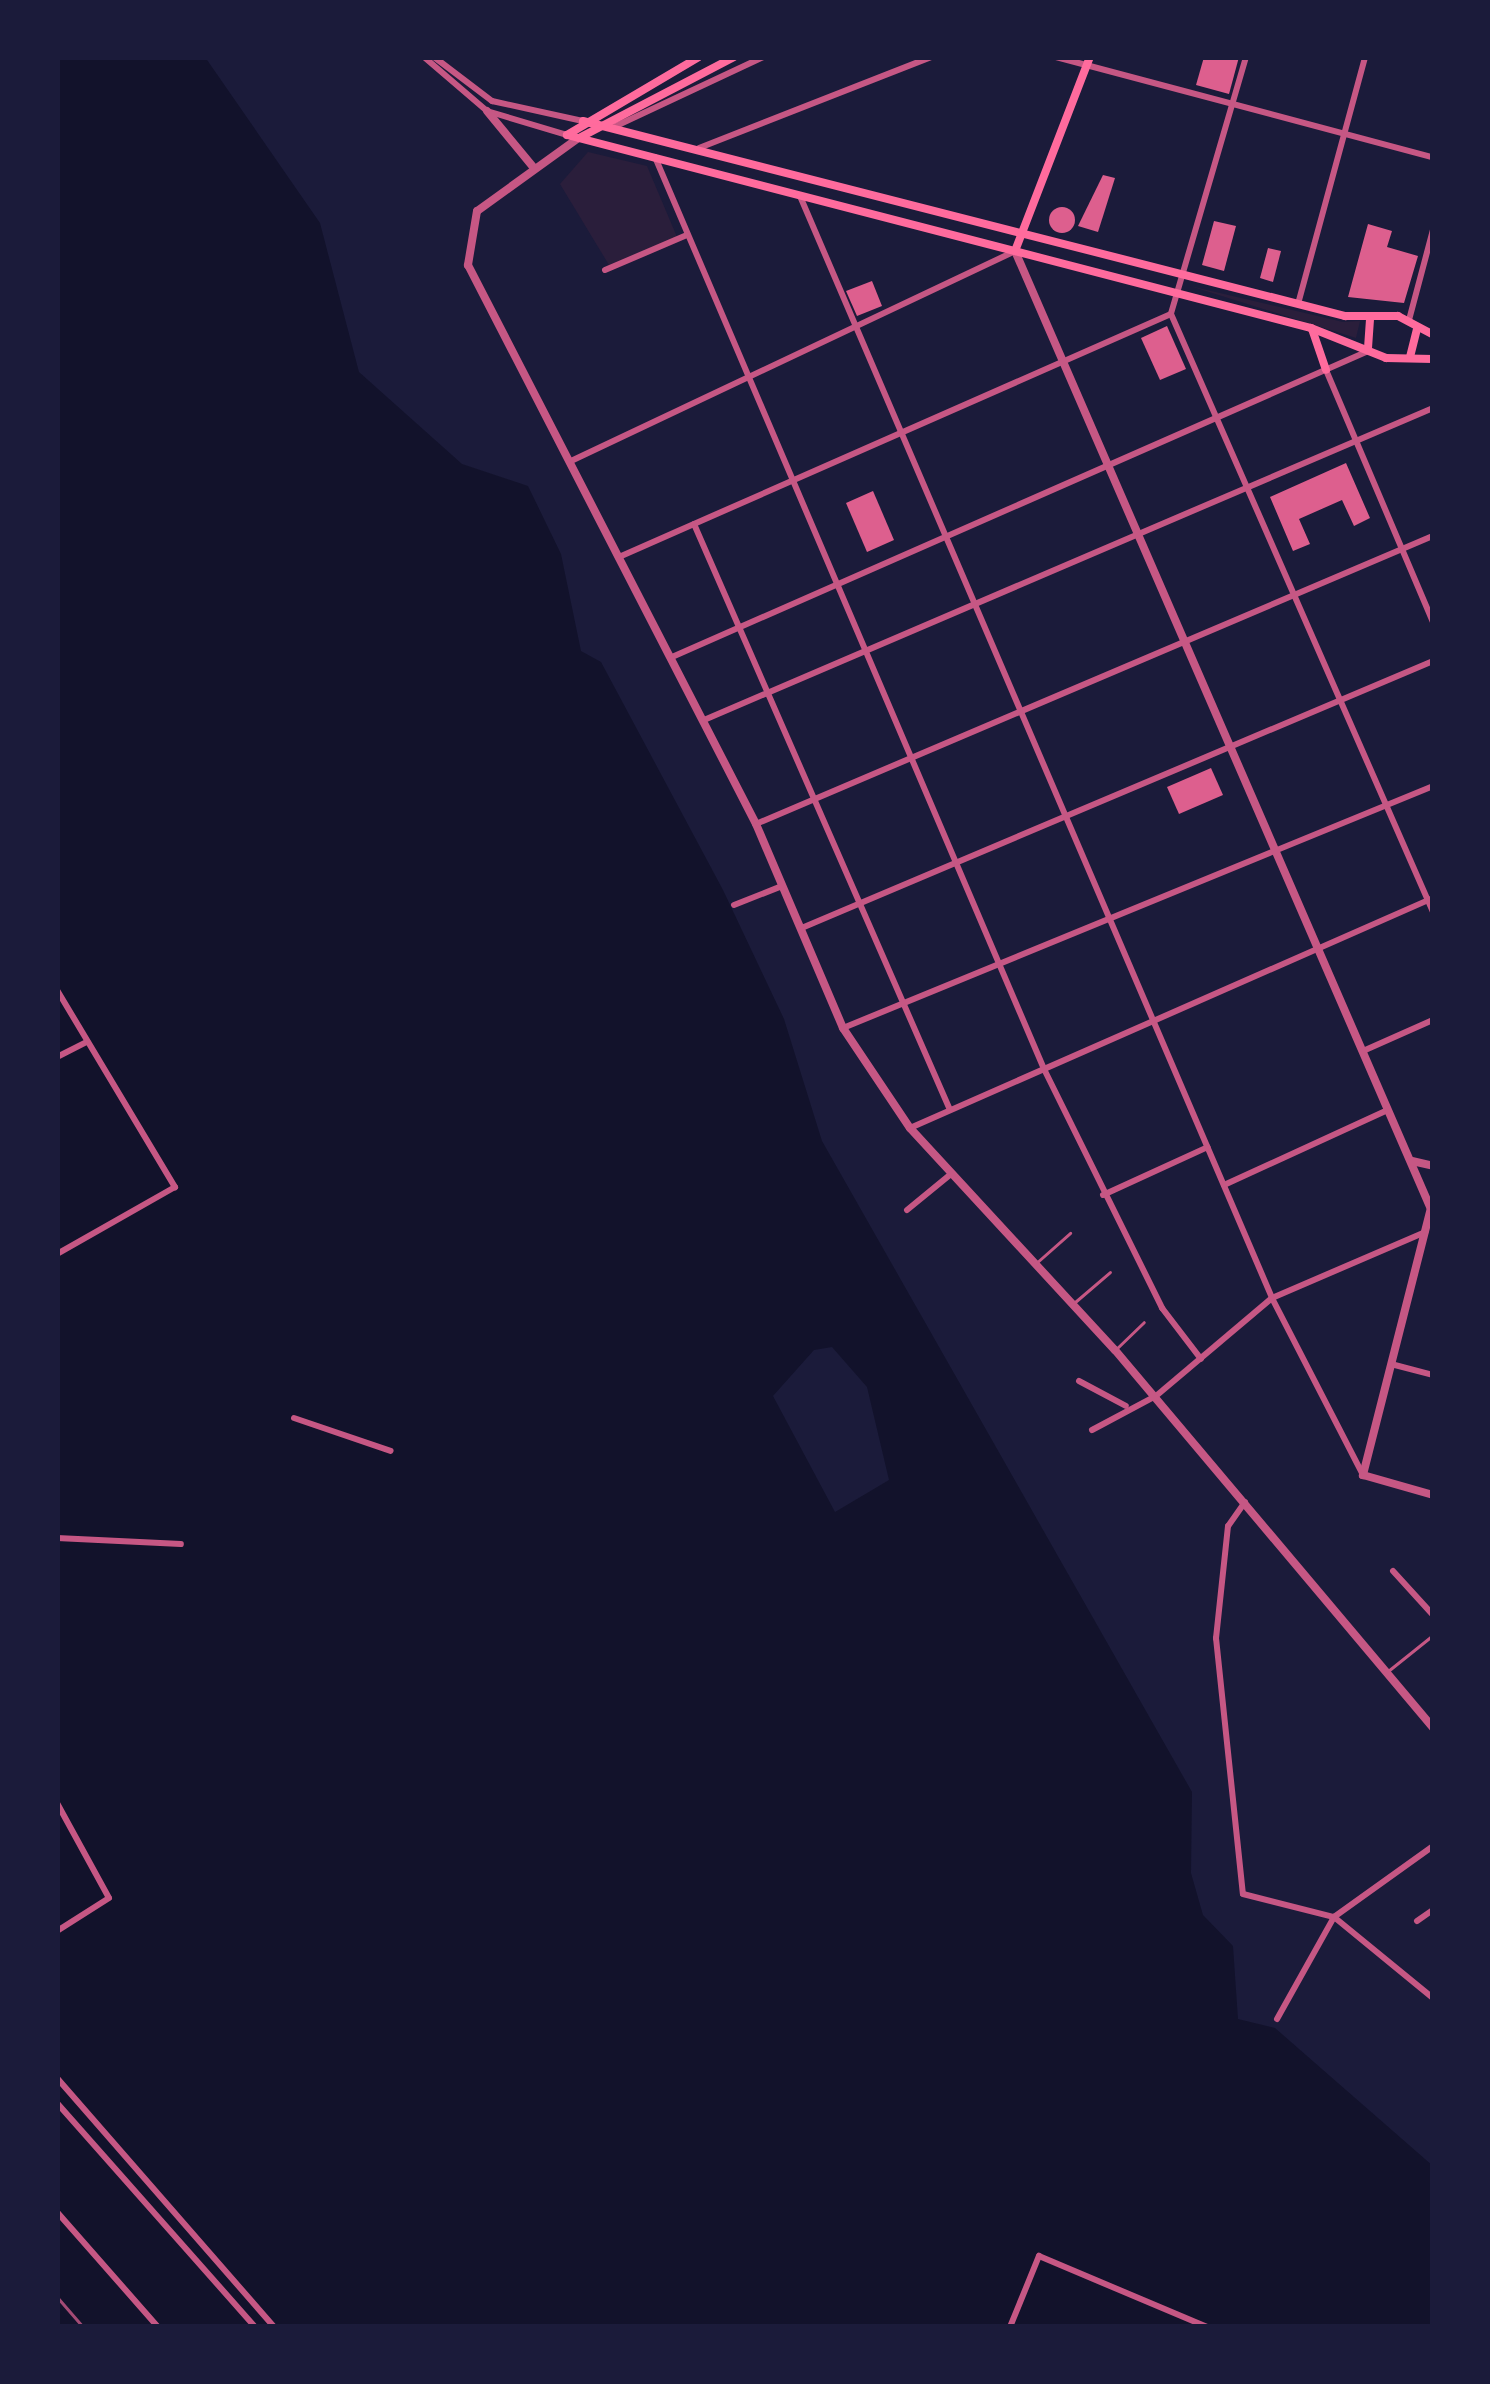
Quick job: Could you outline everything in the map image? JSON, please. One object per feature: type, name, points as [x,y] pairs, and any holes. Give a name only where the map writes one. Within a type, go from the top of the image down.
[{"type":"main road","points":[[700,57],[583,121],[567,135],[1311,328],[1370,350],[1433,359]]},
{"type":"main road","points":[[578,139],[734,57]]},
{"type":"main road","points":[[1015,251],[1089,61]]},
{"type":"main road","points":[[583,121],[1298,304],[1413,323],[1433,335]]},
{"type":"main road","points":[[782,191],[786,172]]},
{"type":"main road","points":[[1370,350],[1361,335],[1371,319]]},
{"type":"main road","points":[[1409,358],[1413,323]]},
{"type":"main road","points":[[1311,328],[1326,370]]},
{"type":"street","points":[[424,57],[487,111],[534,168]]},
{"type":"street","points":[[434,57],[492,101],[583,121]]},
{"type":"street","points":[[616,126],[763,57]]},
{"type":"street","points":[[699,148],[931,57]]},
{"type":"street","points":[[1056,57],[1089,61],[1433,157]]},
{"type":"street","points":[[1246,57],[1171,314],[1433,912]]},
{"type":"street","points":[[1298,304],[1365,57]]},
{"type":"street","points":[[487,111],[567,135],[562,147]]},
{"type":"street","points":[[578,139],[477,211],[464,246],[756,824],[804,927],[843,1028],[910,1128],[1156,1396],[1433,1728]]},
{"type":"street","points":[[655,158],[1045,1069],[1103,1195],[1201,1360]]},
{"type":"street","points":[[800,196],[849,330],[1111,918],[1272,1298],[1363,1475],[1433,1495]]},
{"type":"street","points":[[1413,323],[1433,230]]},
{"type":"street","points":[[605,270],[687,235]]},
{"type":"street","points":[[571,461],[1015,251],[1432,1204],[1363,1475]]},
{"type":"street","points":[[619,557],[1171,314]]},
{"type":"street","points":[[672,657],[1370,350]]},
{"type":"street","points":[[1326,370],[1433,622]]},
{"type":"street","points":[[704,720],[870,657],[1433,408]]},
{"type":"street","points":[[694,524],[950,1110]]},
{"type":"street","points":[[756,824],[1433,536]]},
{"type":"street","points":[[804,927],[1433,661]]},
{"type":"street","points":[[843,1028],[1433,786]]},
{"type":"street","points":[[734,905],[785,885]]},
{"type":"street","points":[[910,1128],[1431,900]]},
{"type":"street","points":[[57,990],[175,1187],[57,1254]]},
{"type":"street","points":[[1363,1052],[1433,1020]]},
{"type":"street","points":[[57,1058],[87,1042]]},
{"type":"street","points":[[1224,1185],[1388,1110]]},
{"type":"street","points":[[1103,1195],[1208,1147]]},
{"type":"street","points":[[1411,1160],[1433,1166]]},
{"type":"street","points":[[907,1210],[951,1174]]},
{"type":"street","points":[[1092,1430],[1126,1406],[1156,1396],[1272,1298],[1425,1232]]},
{"type":"street","points":[[1420,1251],[1433,1254]]},
{"type":"street","points":[[1391,1364],[1433,1375]]},
{"type":"street","points":[[1079,1381],[1126,1406]]},
{"type":"street","points":[[295,1418],[391,1451]]},
{"type":"street","points":[[1245,1502],[1228,1526],[1216,1638],[1243,1894],[1334,1917],[1433,1998]]},
{"type":"street","points":[[57,1538],[181,1544]]},
{"type":"street","points":[[1394,1571],[1433,1615]]},
{"type":"street","points":[[57,1803],[109,1898],[57,1931]]},
{"type":"street","points":[[1277,2019],[1334,1917],[1433,1846]]},
{"type":"street","points":[[1417,1921],[1433,1910]]},
{"type":"street","points":[[57,2078],[274,2327]]},
{"type":"street","points":[[57,2103],[255,2327]]},
{"type":"street","points":[[57,2212],[158,2327]]},
{"type":"street","points":[[1010,2327],[1039,2256],[1207,2327]]},
{"type":"lane","points":[[1034,1264],[1070,1234]]},
{"type":"lane","points":[[1072,1304],[1110,1271]]},
{"type":"lane","points":[[1115,1350],[1144,1322]]},
{"type":"lane","points":[[1388,1671],[1433,1635]]},
{"type":"shaded area","points":[[57,57],[205,57],[320,223],[359,372],[462,464],[528,486],[561,554],[581,651],[601,662],[723,890],[784,1019],[822,1141],[1192,1792],[1191,1873],[1203,1915],[1233,1946],[1238,2019],[1275,2028],[1433,2166],[1433,2327],[57,2327]],"holes":[[[832,1347],[867,1387],[889,1480],[835,1512],[773,1396],[814,1350]]]},
{"type":"shaded area","points":[[588,152],[647,166],[677,237],[609,265],[560,184]]},
{"type":"shaded area","points":[[1190,286],[1343,322],[1360,321],[1356,338]]},
{"type":"building","points":[[1204,57],[1239,57],[1229,94],[1196,85]]},
{"type":"building","points":[[1103,175],[1115,178],[1098,232],[1078,226]]},
{"type":"building","points":[[1062,207],[1075,220],[1062,233],[1049,220]]},
{"type":"building","points":[[1214,221],[1236,226],[1224,271],[1202,265]]},
{"type":"building","points":[[1368,224],[1392,231],[1387,247],[1418,256],[1404,303],[1348,297]]},
{"type":"building","points":[[1268,248],[1281,251],[1273,282],[1260,278]]},
{"type":"building","points":[[872,281],[882,306],[857,316],[846,291]]},
{"type":"building","points":[[1167,326],[1186,369],[1160,380],[1141,338]]},
{"type":"building","points":[[1346,463],[1370,518],[1354,526],[1342,500],[1299,519],[1310,544],[1293,551],[1270,497]]},
{"type":"building","points":[[873,491],[894,540],[867,552],[846,503]]},
{"type":"building","points":[[1211,768],[1223,795],[1179,814],[1167,787]]},
{"type":"railway","points":[[57,2297],[83,2327]]}]
